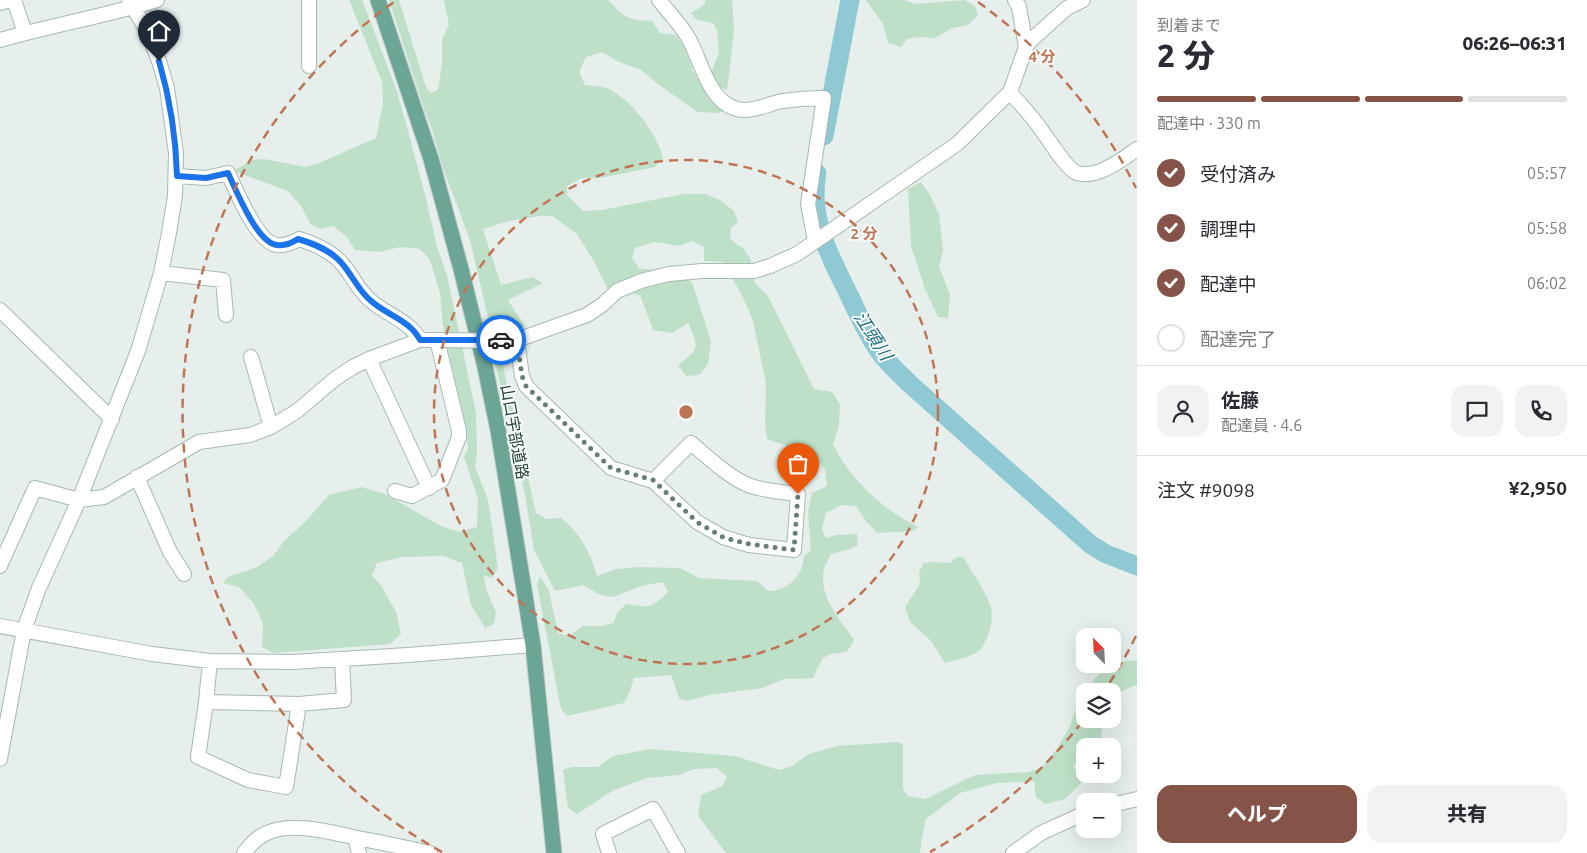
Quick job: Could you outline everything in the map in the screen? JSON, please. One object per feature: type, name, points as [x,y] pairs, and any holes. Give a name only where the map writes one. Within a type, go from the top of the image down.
[{"type":"main road","name":"山口宇部道路","points":[[378,0],[431,158],[483,358],[498,430],[533,645],[554,853]]},
{"type":"street","points":[[0,3],[10,0]]},
{"type":"street","points":[[14,0],[25,33]]},
{"type":"street","points":[[0,40],[131,4],[158,0]]},
{"type":"street","points":[[309,0],[309,66]]},
{"type":"street","points":[[659,0],[689,39],[717,96],[728,105],[738,110],[750,110],[780,101],[824,98],[808,204],[820,238]]},
{"type":"street","points":[[1016,0],[1021,13],[1026,47]]},
{"type":"street","points":[[0,566],[35,488],[79,500],[104,497],[199,442],[250,435],[271,427],[297,411],[336,378],[353,367],[420,340],[517,340],[587,315],[602,305],[617,291],[641,282],[669,274],[702,271],[754,271],[797,254],[957,144],[1010,92],[1026,47],[1042,29],[1067,8],[1083,0]]},
{"type":"street","points":[[0,759],[24,630],[43,580],[79,500],[141,344],[161,274],[169,233],[177,176],[175,137],[167,88],[159,61],[146,31],[131,4]]},
{"type":"street","points":[[1010,92],[1040,127],[1062,159],[1078,173],[1089,173],[1108,168],[1137,150]]},
{"type":"street","points":[[177,176],[206,178],[228,173],[244,209],[268,242],[276,245],[290,244],[298,239],[333,255],[343,264],[370,300],[410,326],[420,340]]},
{"type":"street","points":[[161,274],[223,280],[226,315]]},
{"type":"street","points":[[0,311],[112,419]]},
{"type":"street","points":[[395,491],[412,496],[442,480],[459,437],[438,340]]},
{"type":"street","points":[[517,340],[522,376],[526,386],[611,468],[653,480],[697,522],[723,537],[749,544],[794,550],[798,494],[766,490],[747,484],[723,469],[691,443],[653,480]]},
{"type":"street","points":[[251,357],[271,427]]},
{"type":"street","points":[[369,359],[429,488]]},
{"type":"street","points":[[137,478],[170,552],[184,574]]},
{"type":"street","points":[[0,626],[152,654],[210,661],[292,662],[533,645]]},
{"type":"street","points":[[206,702],[299,704],[344,700],[342,659]]},
{"type":"street","points":[[210,661],[198,757],[248,780],[286,787],[299,704]]},
{"type":"street","points":[[1121,802],[1137,799]]},
{"type":"street","points":[[609,853],[604,834],[653,809],[678,853]]},
{"type":"street","points":[[1013,853],[1041,833],[1076,817]]},
{"type":"street","points":[[248,851],[256,840],[266,833],[279,829],[298,828],[430,853]]},
{"type":"street","points":[[355,838],[359,853]]},
{"type":"green space","points":[[349,0],[362,0],[397,91],[425,194],[437,247],[447,275],[476,413],[477,451],[475,467],[488,500],[498,568],[492,578],[484,576],[486,589],[496,612],[494,624],[485,628],[471,605],[462,563],[443,556],[402,557],[377,563],[372,575],[382,587],[396,612],[401,634],[390,644],[273,653],[262,647],[263,623],[254,604],[239,587],[223,583],[228,577],[257,567],[273,556],[284,541],[304,523],[329,495],[361,487],[385,494],[441,526],[459,532],[477,527],[478,499],[464,457],[468,448],[462,412],[443,327],[440,293],[430,260],[420,249],[400,247],[380,252],[355,250],[346,236],[333,226],[321,229],[311,225],[301,206],[288,191],[234,171],[252,160],[264,159],[306,167],[376,138],[383,103],[382,82]]},
{"type":"green space","points":[[389,0],[399,0],[425,84],[430,93],[438,90],[442,64],[442,39],[449,25],[444,0],[608,0],[627,17],[652,21],[660,33],[676,35],[685,48],[693,71],[705,92],[727,110],[718,113],[697,112],[641,70],[619,62],[602,52],[586,57],[579,72],[585,85],[609,89],[627,102],[649,128],[660,148],[663,158],[655,167],[600,178],[582,178],[567,186],[567,195],[583,211],[602,210],[683,194],[705,194],[720,200],[734,211],[738,222],[731,228],[730,238],[743,248],[750,258],[755,283],[768,296],[814,389],[832,392],[840,404],[839,425],[833,444],[838,454],[858,481],[874,497],[891,511],[918,527],[914,531],[877,533],[856,506],[841,505],[826,513],[822,530],[826,538],[837,535],[857,534],[858,545],[831,554],[825,567],[823,579],[824,589],[831,607],[854,640],[847,652],[828,655],[824,658],[813,678],[784,679],[762,688],[709,695],[687,701],[679,698],[671,675],[634,678],[624,703],[567,716],[561,709],[537,585],[540,576],[549,591],[558,633],[569,636],[583,626],[601,626],[613,623],[618,612],[626,604],[649,606],[657,602],[668,592],[663,582],[645,585],[613,597],[601,595],[583,585],[555,591],[534,550],[525,494],[493,353],[495,347],[500,353],[536,513],[547,519],[561,518],[574,530],[584,544],[597,576],[616,569],[639,567],[680,568],[699,578],[757,581],[768,591],[782,588],[797,576],[801,570],[804,556],[811,550],[808,512],[812,493],[827,486],[825,470],[817,460],[797,454],[787,446],[767,439],[765,424],[766,384],[753,321],[724,262],[704,261],[704,247],[692,241],[680,246],[654,242],[635,248],[632,258],[640,269],[678,270],[692,282],[711,341],[708,364],[699,375],[686,376],[678,365],[694,351],[695,347],[694,338],[688,323],[672,333],[653,330],[640,295],[608,289],[577,234],[552,216],[539,216],[509,221],[483,229],[501,285],[532,277],[543,283],[508,300],[525,327],[511,332],[490,326],[470,240],[443,168]]},
{"type":"green space","points":[[706,0],[732,0],[734,31],[727,90],[715,85],[712,71],[719,52],[717,31],[713,23],[697,20],[691,13],[704,5]]},
{"type":"green space","points":[[866,0],[904,0],[916,4],[965,0],[975,6],[978,15],[968,25],[952,28],[935,38],[920,37],[907,39],[901,47],[888,43],[883,24]]},
{"type":"green space","points":[[921,182],[939,214],[943,250],[939,267],[950,295],[948,318],[938,317],[925,289],[911,246],[908,189]]},
{"type":"green space","points":[[957,557],[963,557],[978,580],[985,592],[992,616],[989,633],[978,652],[959,660],[945,663],[931,641],[910,622],[905,607],[920,584],[919,572],[924,563],[950,563]]},
{"type":"green space","points":[[1137,660],[1137,686],[1121,692],[1121,683],[1092,683],[1101,673],[1121,673],[1121,662]]},
{"type":"green space","points":[[1076,709],[1076,728],[1102,728],[1101,738],[1076,738],[1076,763],[1073,765],[1076,772],[1076,783],[1081,783],[1065,799],[1045,804],[1036,797],[1034,781],[997,783],[960,793],[926,819],[920,853],[726,853],[698,816],[701,795],[722,786],[727,777],[717,768],[694,769],[679,775],[647,778],[614,790],[577,814],[568,808],[563,770],[572,767],[598,767],[613,756],[650,749],[735,756],[779,770],[792,766],[809,754],[837,746],[897,742],[903,744],[903,789],[908,796],[925,799],[975,775],[1029,772],[1042,767],[1056,750],[1069,728]]},
{"type":"waterway","name":"江頭川","points":[[824,136],[850,0]]},
{"type":"waterway","name":"江頭川","points":[[817,173],[816,206],[823,238],[863,325],[890,365],[1090,544],[1106,554],[1137,566]]},
{"type":"way so far","points":[[501,340],[517,340],[522,376],[526,386],[611,468],[653,480],[697,522],[723,537],[749,544],[794,550],[798,494]]},
{"type":"route","points":[[159,61],[167,88],[173,122],[177,176],[206,178],[228,173],[244,209],[268,242],[276,245],[290,244],[298,239],[322,248],[333,255],[343,264],[359,288],[370,300],[410,326],[420,340],[501,340]]}]
